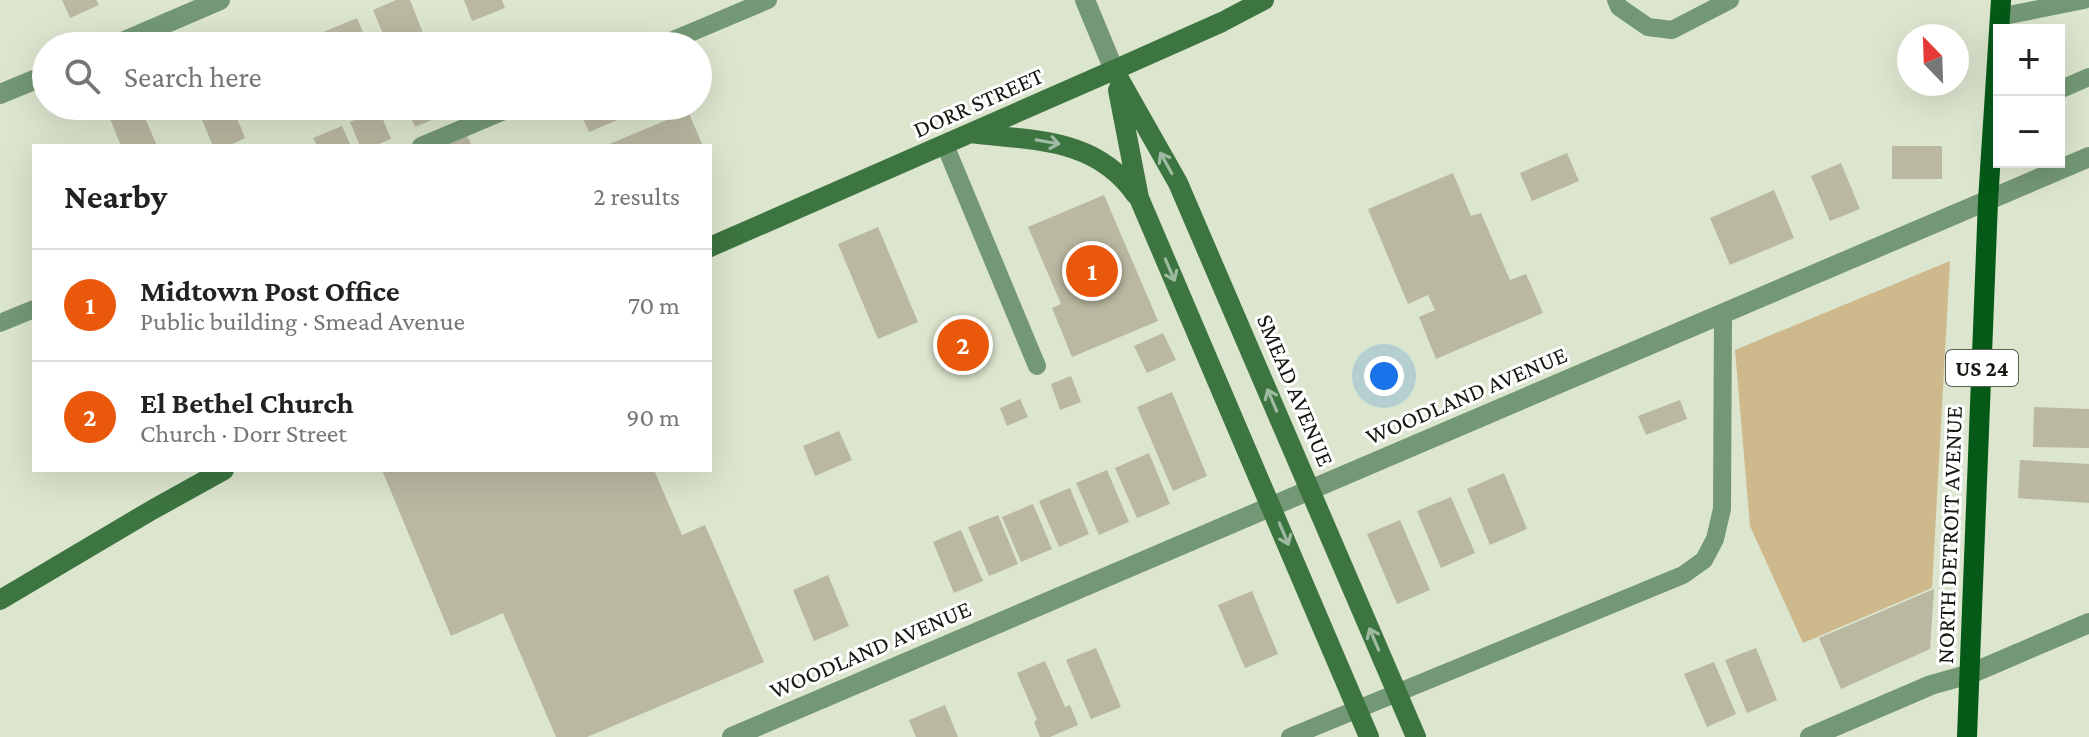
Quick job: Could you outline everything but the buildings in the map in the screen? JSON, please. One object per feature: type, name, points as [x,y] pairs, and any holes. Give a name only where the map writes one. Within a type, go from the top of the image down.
[{"type":"main road","name":"NORTH DETROIT AVENUE","points":[[1996,96],[2000,9]]},
{"type":"main road","name":"NORTH DETROIT AVENUE","points":[[1967,737],[1993,140]]},
{"type":"street","points":[[146,32],[220,0]]},
{"type":"street","name":"SMEAD AVENUE","points":[[1085,0],[1114,70],[1178,183],[1416,737]]},
{"type":"street","name":"DORR STREET","points":[[712,246],[1222,22],[1264,0]]},
{"type":"street","name":"SMEAD AVENUE","points":[[1114,70],[1139,198],[1369,737]]},
{"type":"street","points":[[0,94],[32,81]]},
{"type":"street","points":[[971,133],[1052,142],[1084,152],[1127,181],[1139,198]]},
{"type":"street","name":"WOODLAND AVENUE","points":[[732,737],[2089,157]]},
{"type":"street","points":[[0,600],[220,472]]},
{"type":"street","points":[[1810,737],[2089,623]]},
{"type":"lane","points":[[692,32],[768,0]]},
{"type":"lane","points":[[1616,0],[1619,7],[1648,27],[1672,30],[1730,0]]},
{"type":"lane","points":[[2000,9],[2084,0]]},
{"type":"lane","points":[[2065,87],[2089,77]]},
{"type":"lane","points":[[426,144],[483,120]]},
{"type":"lane","points":[[945,145],[1037,366]]},
{"type":"lane","points":[[0,323],[32,310]]},
{"type":"lane","points":[[1290,737],[1683,575],[1704,560],[1715,539],[1722,509],[1723,314]]},
{"type":"shaded area","points":[[1950,261],[1932,588],[1803,643],[1750,526],[1735,350]]},
{"type":"place","name":"Midtown Post Office","points":[[1092,271]]},
{"type":"place","name":"El Bethel Church","points":[[963,345]]}]
